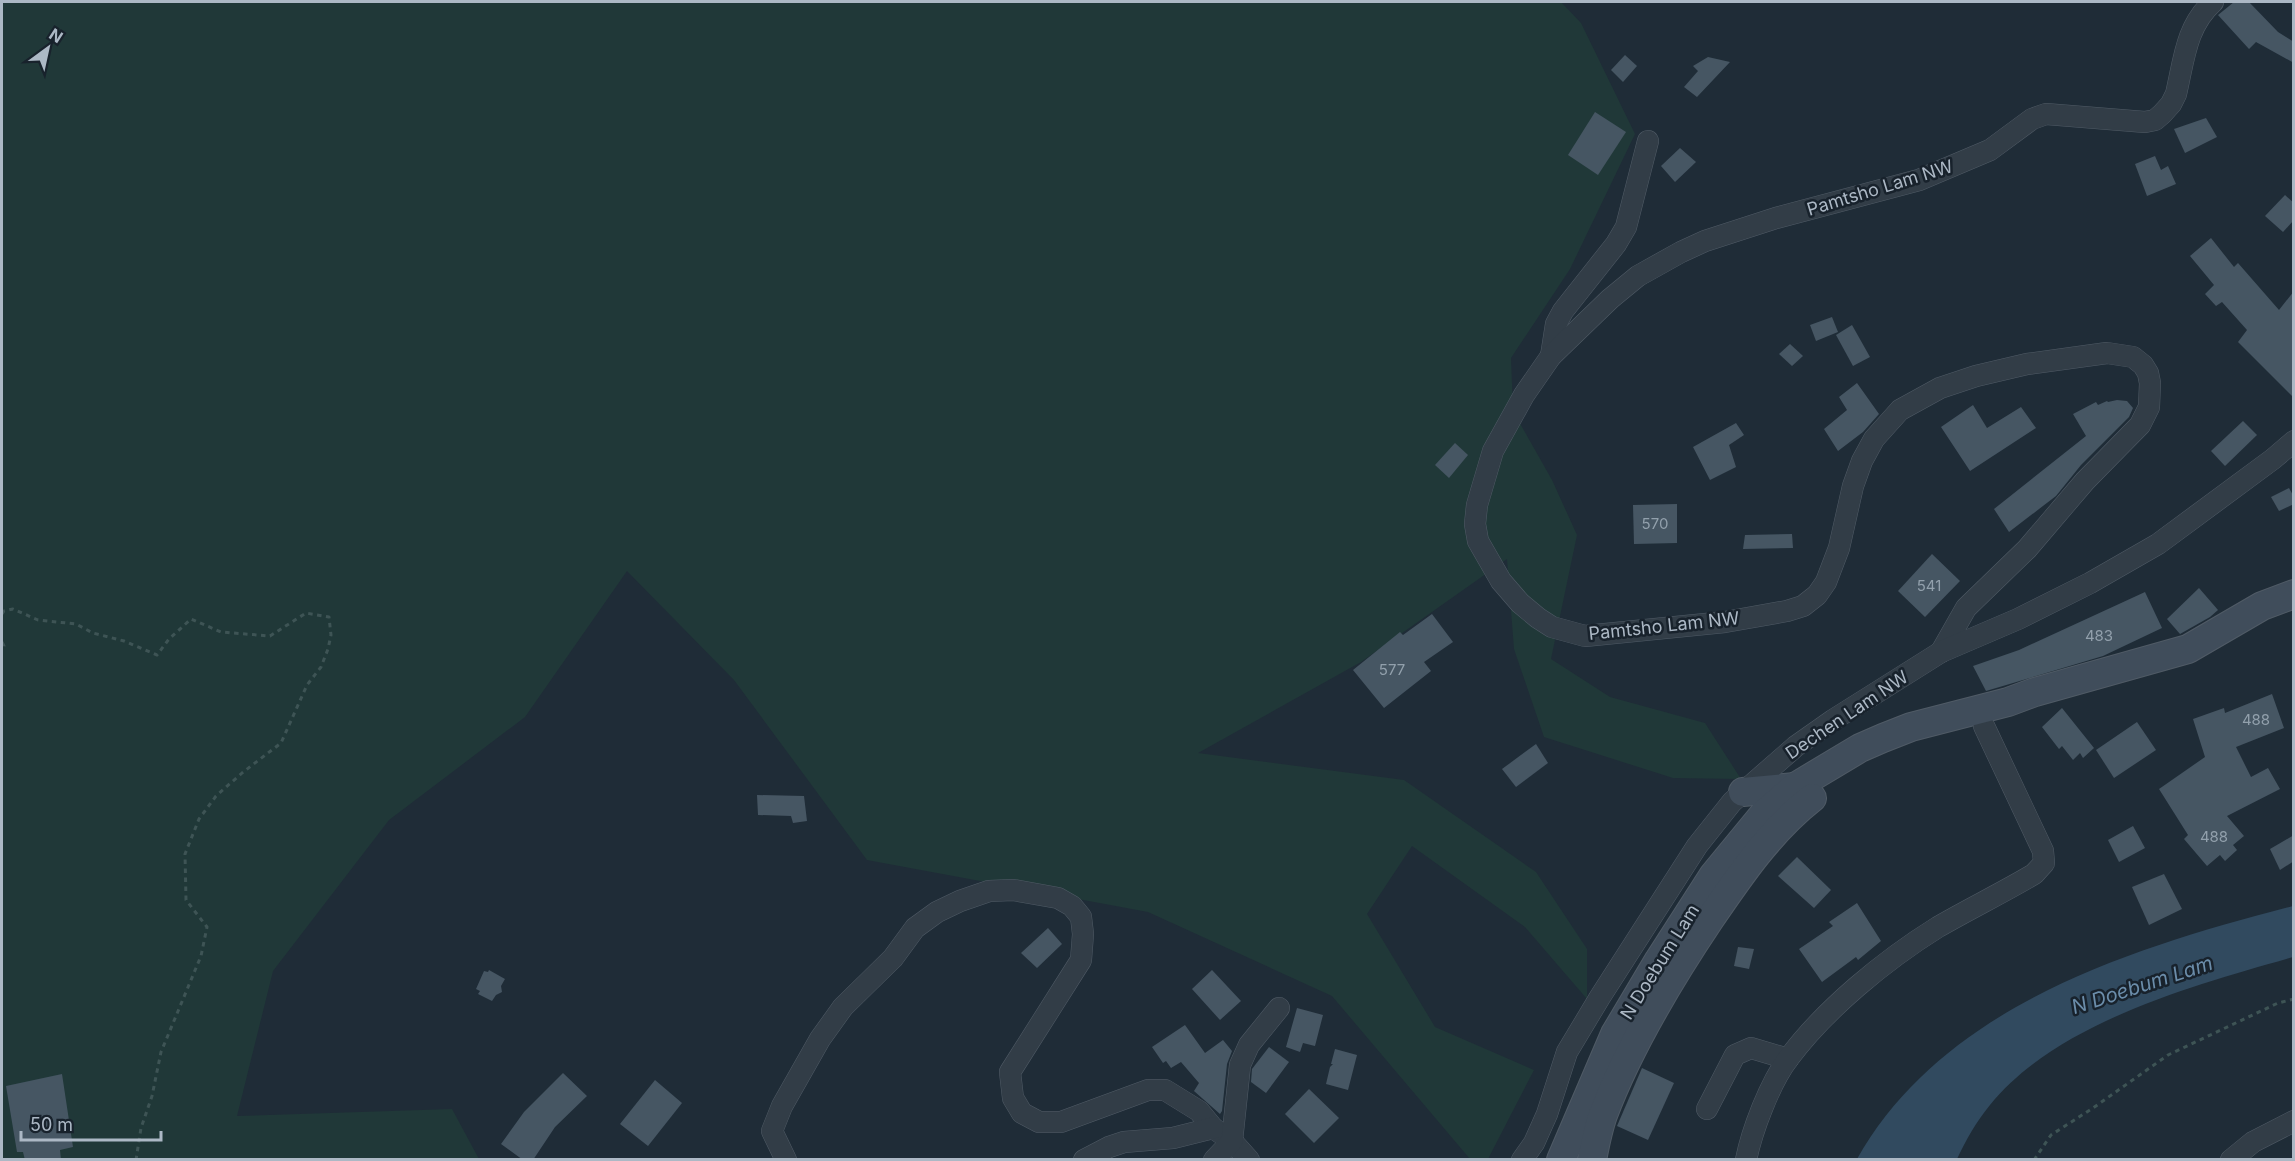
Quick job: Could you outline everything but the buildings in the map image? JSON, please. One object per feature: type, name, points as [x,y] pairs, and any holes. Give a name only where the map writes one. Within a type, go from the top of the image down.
[{"type":"main road","name":"N Doebum Lam","points":[[1561,1160],[1615,1034],[1659,960],[1713,876],[1764,814],[1795,787],[1860,748],[1892,734],[2188,649],[2262,606],[2294,594]]},
{"type":"main road","name":"N Doebum Lam","points":[[1592,1160],[1602,1116],[1637,1041],[1679,966],[1758,851],[1805,803],[1828,786],[1902,748],[2029,714],[2072,699],[2180,669],[2219,652],[2248,634],[2294,615]]},
{"type":"main road","points":[[1743,792],[1795,787]]},
{"type":"street","name":"Pamtsho Lam NW","points":[[1941,652],[1966,608],[2027,549],[2085,481],[2140,424],[2149,407],[2150,383],[2148,373],[2138,361],[2120,354],[2107,353],[2027,364],[1976,376],[1940,388],[1900,410],[1874,439],[1862,461],[1832,568],[1817,595],[1803,606],[1787,611],[1725,622],[1585,636],[1552,627],[1520,603],[1501,581],[1478,541],[1477,505],[1493,452],[1524,395],[1551,356],[1610,299],[1638,276],[1705,241],[1776,218],[1919,180],[1990,150],[2032,119],[2046,114],[2132,122],[2155,120],[2171,104],[2176,94],[2192,27],[2213,2]]},
{"type":"street","points":[[1551,356],[1556,324],[1563,311],[1616,244],[1626,227],[1648,141]]},
{"type":"street","name":"Dechen Lam NW","points":[[1522,1160],[1534,1143],[1547,1114],[1567,1052],[1697,846],[1732,802],[1796,746],[1833,720],[1941,652],[2019,619],[2090,583],[2158,544],[2294,441]]},
{"type":"street","points":[[1746,1160],[1771,1087],[1788,1059],[1840,1003],[1887,961],[1938,927],[2034,874],[2043,863],[2043,851],[1984,726]]},
{"type":"street","points":[[786,1160],[772,1131],[782,1106],[820,1039],[843,1007],[893,958],[915,928],[937,912],[989,891],[1013,890],[1058,898],[1072,906],[1081,917],[1083,934],[1081,960],[1010,1072],[1013,1098],[1022,1113],[1039,1122],[1061,1122],[1148,1090],[1166,1090],[1199,1111],[1213,1128],[1232,1141],[1250,1160]]},
{"type":"street","points":[[1214,1160],[1232,1141],[1240,1065],[1244,1054],[1279,1008]]},
{"type":"street","points":[[1707,1109],[1735,1055],[1751,1047],[1788,1059]]},
{"type":"street","points":[[2231,1160],[2253,1142],[2294,1121]]},
{"type":"street","points":[[1084,1160],[1124,1142],[1173,1138],[1213,1128]]},
{"type":"path","points":[[2,614],[4,611],[13,609],[38,620],[76,624],[93,633],[124,641],[157,655],[169,639],[191,618],[221,632],[270,636],[306,613],[329,617],[331,635],[328,649],[321,667],[307,685],[281,743],[216,796],[199,819],[185,854],[186,900],[207,927],[201,956],[161,1052],[152,1096],[141,1128],[136,1160]]},
{"type":"path","points":[[2,642],[4,646],[2,650]]},
{"type":"path","points":[[2034,1160],[2051,1135],[2168,1055],[2278,1004],[2294,999]]},
{"type":"green space","points":[[2,2],[1561,2],[1581,23],[1635,134],[1570,269],[1511,358],[1513,411],[1552,480],[1577,535],[1551,659],[1610,697],[1705,723],[1741,779],[1673,778],[1544,737],[1514,649],[1507,559],[1361,662],[1198,753],[1404,780],[1536,872],[1587,949],[1587,999],[1525,927],[1412,846],[1367,914],[1435,1027],[1534,1070],[1488,1159],[1470,1159],[1332,996],[1148,912],[867,860],[734,680],[627,571],[525,717],[389,820],[273,971],[237,1116],[452,1109],[479,1159],[2,1160]]},
{"type":"water","points":[[2293,906],[2293,957],[2214,980],[2130,1010],[2089,1029],[2052,1051],[2018,1076],[1990,1105],[1972,1131],[1957,1159],[1857,1159],[1894,1106],[1939,1060],[1991,1022],[2047,990],[2107,964],[2169,942]]}]
